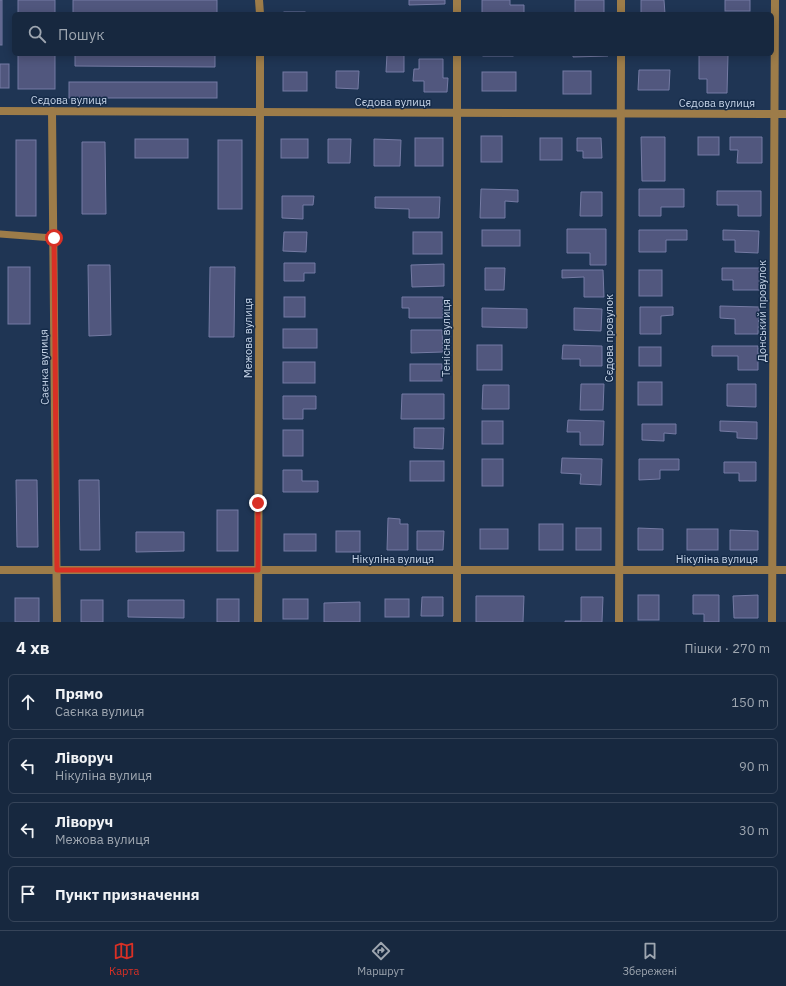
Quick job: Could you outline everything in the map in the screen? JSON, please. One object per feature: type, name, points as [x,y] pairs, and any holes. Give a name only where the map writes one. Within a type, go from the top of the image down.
[{"type":"street","points":[[260,0],[260,12]]},
{"type":"street","points":[[457,0],[457,12]]},
{"type":"street","points":[[621,0],[621,12]]},
{"type":"street","name":"Донський провулок","points":[[772,622],[775,0]]},
{"type":"street","name":"Межова вулиця","points":[[258,622],[260,56]]},
{"type":"street","name":"Тенісна вулиця","points":[[457,622],[458,56]]},
{"type":"street","name":"Сєдова провулок","points":[[619,622],[620,56]]},
{"type":"street","name":"Сєдова вулиця","points":[[0,111],[786,114]]},
{"type":"street","name":"Саєнка вулиця","points":[[52,111],[57,622]]},
{"type":"street","name":"Нікуліна вулиця","points":[[0,570],[786,570]]},
{"type":"lane","points":[[0,234],[54,238]]},
{"type":"building","points":[[0,0],[2,0],[2,45],[0,45]]},
{"type":"building","points":[[18,0],[55,0],[55,12],[18,12]]},
{"type":"building","points":[[73,0],[217,0],[217,12],[73,12]]},
{"type":"building","points":[[409,0],[445,0],[445,4],[409,5]]},
{"type":"building","points":[[482,0],[510,0],[510,5],[524,5],[524,12],[482,12]]},
{"type":"building","points":[[575,0],[604,0],[604,12],[575,12]]},
{"type":"building","points":[[641,0],[664,0],[665,12],[641,12]]},
{"type":"building","points":[[725,0],[750,0],[750,11],[725,11]]},
{"type":"building","points":[[18,56],[55,56],[55,89],[18,89]]},
{"type":"building","points":[[75,56],[215,56],[215,67],[75,66]]},
{"type":"building","points":[[387,56],[404,56],[404,72],[386,72]]},
{"type":"building","points":[[573,56],[608,56],[573,57]]},
{"type":"building","points":[[699,56],[728,56],[727,93],[707,93],[707,79],[699,79]]},
{"type":"building","points":[[419,59],[443,59],[443,78],[448,78],[447,92],[424,92],[424,81],[413,81],[414,69],[419,69]]},
{"type":"building","points":[[0,64],[9,64],[9,88],[0,88]]},
{"type":"building","points":[[639,70],[670,70],[669,90],[638,90]]},
{"type":"building","points":[[336,71],[359,71],[358,89],[336,88]]},
{"type":"building","points":[[563,71],[591,71],[591,94],[563,94]]},
{"type":"building","points":[[283,72],[307,72],[307,91],[283,91]]},
{"type":"building","points":[[482,72],[516,72],[516,91],[482,91]]},
{"type":"building","points":[[69,82],[217,82],[217,98],[69,98]]},
{"type":"building","points":[[481,136],[502,136],[502,162],[481,162]]},
{"type":"building","points":[[641,137],[665,137],[665,181],[642,181]]},
{"type":"building","points":[[698,137],[719,137],[719,155],[698,155]]},
{"type":"building","points":[[730,137],[762,137],[762,163],[737,163],[738,150],[730,150]]},
{"type":"building","points":[[415,138],[443,138],[443,166],[415,166]]},
{"type":"building","points":[[540,138],[562,138],[562,160],[540,160]]},
{"type":"building","points":[[577,138],[601,138],[602,158],[583,158],[583,151],[577,151]]},
{"type":"building","points":[[135,139],[188,139],[188,158],[135,158]]},
{"type":"building","points":[[281,139],[308,139],[308,158],[281,158]]},
{"type":"building","points":[[328,139],[351,139],[350,163],[328,163]]},
{"type":"building","points":[[374,139],[401,140],[400,166],[374,166]]},
{"type":"building","points":[[16,140],[36,140],[36,216],[16,216]]},
{"type":"building","points":[[218,140],[242,140],[242,209],[218,209]]},
{"type":"building","points":[[82,142],[105,142],[106,214],[82,214]]},
{"type":"building","points":[[481,189],[518,190],[518,202],[505,201],[505,218],[480,218]]},
{"type":"building","points":[[639,189],[684,189],[684,207],[661,207],[661,216],[639,216]]},
{"type":"building","points":[[717,191],[761,191],[761,216],[738,216],[738,205],[717,205]]},
{"type":"building","points":[[581,192],[602,192],[602,216],[580,216]]},
{"type":"building","points":[[282,196],[314,196],[313,205],[303,205],[303,219],[282,218]]},
{"type":"building","points":[[375,197],[440,197],[439,218],[409,218],[409,209],[375,208]]},
{"type":"building","points":[[567,229],[606,229],[606,265],[590,265],[590,253],[567,253]]},
{"type":"building","points":[[482,230],[520,230],[520,246],[482,246]]},
{"type":"building","points":[[639,230],[687,230],[687,240],[666,240],[666,252],[639,252]]},
{"type":"building","points":[[723,230],[759,231],[758,253],[735,252],[735,240],[723,240]]},
{"type":"building","points":[[284,232],[307,232],[306,252],[283,251]]},
{"type":"building","points":[[413,232],[442,232],[442,254],[413,254]]},
{"type":"building","points":[[284,263],[315,263],[315,273],[304,273],[304,281],[284,281]]},
{"type":"building","points":[[444,264],[444,286],[412,287],[411,265]]},
{"type":"building","points":[[88,265],[110,265],[111,335],[89,336]]},
{"type":"building","points":[[8,267],[30,267],[30,324],[8,324]]},
{"type":"building","points":[[210,267],[235,267],[234,337],[209,337]]},
{"type":"building","points":[[485,268],[505,268],[504,290],[485,290]]},
{"type":"building","points":[[722,268],[760,268],[760,290],[733,290],[733,280],[722,280]]},
{"type":"building","points":[[562,270],[603,270],[604,297],[584,297],[584,277],[562,278]]},
{"type":"building","points":[[639,270],[662,270],[662,296],[639,296]]},
{"type":"building","points":[[284,297],[305,297],[305,317],[284,317]]},
{"type":"building","points":[[402,297],[443,297],[443,318],[409,318],[409,308],[402,308]]},
{"type":"building","points":[[720,306],[759,307],[758,334],[735,334],[735,319],[720,318]]},
{"type":"building","points":[[640,307],[673,307],[673,315],[661,316],[661,334],[640,334]]},
{"type":"building","points":[[482,308],[527,309],[527,328],[482,327]]},
{"type":"building","points":[[574,308],[602,309],[601,331],[574,330]]},
{"type":"building","points":[[283,329],[317,329],[317,348],[283,348]]},
{"type":"building","points":[[411,330],[442,330],[443,352],[411,353]]},
{"type":"building","points":[[477,345],[502,345],[502,370],[477,370]]},
{"type":"building","points":[[563,345],[602,346],[602,366],[580,366],[580,359],[562,359]]},
{"type":"building","points":[[712,346],[758,346],[758,370],[738,370],[738,356],[712,356]]},
{"type":"building","points":[[639,347],[661,347],[661,366],[639,366]]},
{"type":"building","points":[[283,362],[315,362],[315,383],[283,383]]},
{"type":"building","points":[[410,364],[442,364],[442,381],[410,381]]},
{"type":"building","points":[[638,382],[662,382],[662,405],[638,405]]},
{"type":"building","points":[[581,384],[604,384],[603,410],[580,410]]},
{"type":"building","points":[[727,384],[756,384],[756,407],[727,406]]},
{"type":"building","points":[[483,385],[509,385],[509,409],[482,409]]},
{"type":"building","points":[[402,394],[444,394],[444,419],[401,419]]},
{"type":"building","points":[[283,396],[316,396],[316,409],[303,409],[303,419],[283,419]]},
{"type":"building","points":[[568,420],[604,421],[603,445],[580,445],[580,432],[567,432]]},
{"type":"building","points":[[482,421],[503,421],[503,444],[482,444]]},
{"type":"building","points":[[720,421],[757,422],[757,439],[737,438],[737,432],[720,431]]},
{"type":"building","points":[[642,424],[676,424],[676,434],[664,433],[664,441],[642,440]]},
{"type":"building","points":[[414,428],[444,428],[443,449],[414,448]]},
{"type":"building","points":[[283,430],[303,430],[303,456],[283,456]]},
{"type":"building","points":[[562,458],[602,459],[601,485],[580,484],[581,474],[561,473]]},
{"type":"building","points":[[482,459],[503,459],[503,486],[482,486]]},
{"type":"building","points":[[639,459],[679,459],[679,470],[660,470],[660,479],[639,480]]},
{"type":"building","points":[[410,461],[444,461],[444,481],[410,481]]},
{"type":"building","points":[[724,462],[756,462],[756,481],[739,481],[739,473],[724,473]]},
{"type":"building","points":[[283,470],[302,470],[302,481],[318,481],[318,492],[283,492]]},
{"type":"building","points":[[16,480],[37,480],[38,547],[17,547]]},
{"type":"building","points":[[79,480],[99,480],[100,550],[80,550]]},
{"type":"building","points":[[217,510],[238,510],[238,551],[217,551]]},
{"type":"building","points":[[388,518],[400,519],[400,524],[408,524],[408,550],[387,550]]},
{"type":"building","points":[[539,524],[563,524],[563,550],[539,550]]},
{"type":"building","points":[[576,528],[601,528],[601,550],[576,550]]},
{"type":"building","points":[[638,528],[663,529],[663,550],[638,550]]},
{"type":"building","points":[[480,529],[508,529],[508,549],[480,549]]},
{"type":"building","points":[[687,529],[718,529],[718,550],[687,550]]},
{"type":"building","points":[[730,530],[758,531],[758,550],[730,550]]},
{"type":"building","points":[[336,531],[360,531],[360,552],[336,552]]},
{"type":"building","points":[[417,531],[444,531],[443,550],[417,550]]},
{"type":"building","points":[[136,532],[184,532],[184,551],[136,552]]},
{"type":"building","points":[[284,534],[316,534],[316,551],[284,551]]},
{"type":"building","points":[[638,595],[659,595],[659,620],[638,620]]},
{"type":"building","points":[[693,595],[719,595],[719,622],[704,622],[704,614],[693,614]]},
{"type":"building","points":[[758,595],[758,618],[734,618],[733,596]]},
{"type":"building","points":[[476,596],[524,596],[523,622],[476,622]]},
{"type":"building","points":[[422,597],[443,597],[443,616],[421,616]]},
{"type":"building","points":[[581,597],[603,597],[602,622],[565,622],[581,621]]},
{"type":"building","points":[[15,598],[39,598],[39,622],[15,622]]},
{"type":"building","points":[[217,599],[239,599],[239,622],[217,622]]},
{"type":"building","points":[[283,599],[308,599],[308,619],[283,619]]},
{"type":"building","points":[[385,599],[409,599],[409,617],[385,617]]},
{"type":"building","points":[[81,600],[103,600],[103,622],[81,622]]},
{"type":"building","points":[[128,600],[184,600],[184,618],[128,617]]},
{"type":"building","points":[[360,602],[360,622],[324,622],[324,603]]},
{"type":"route","points":[[54,238],[57,570],[258,570],[258,503]]}]
